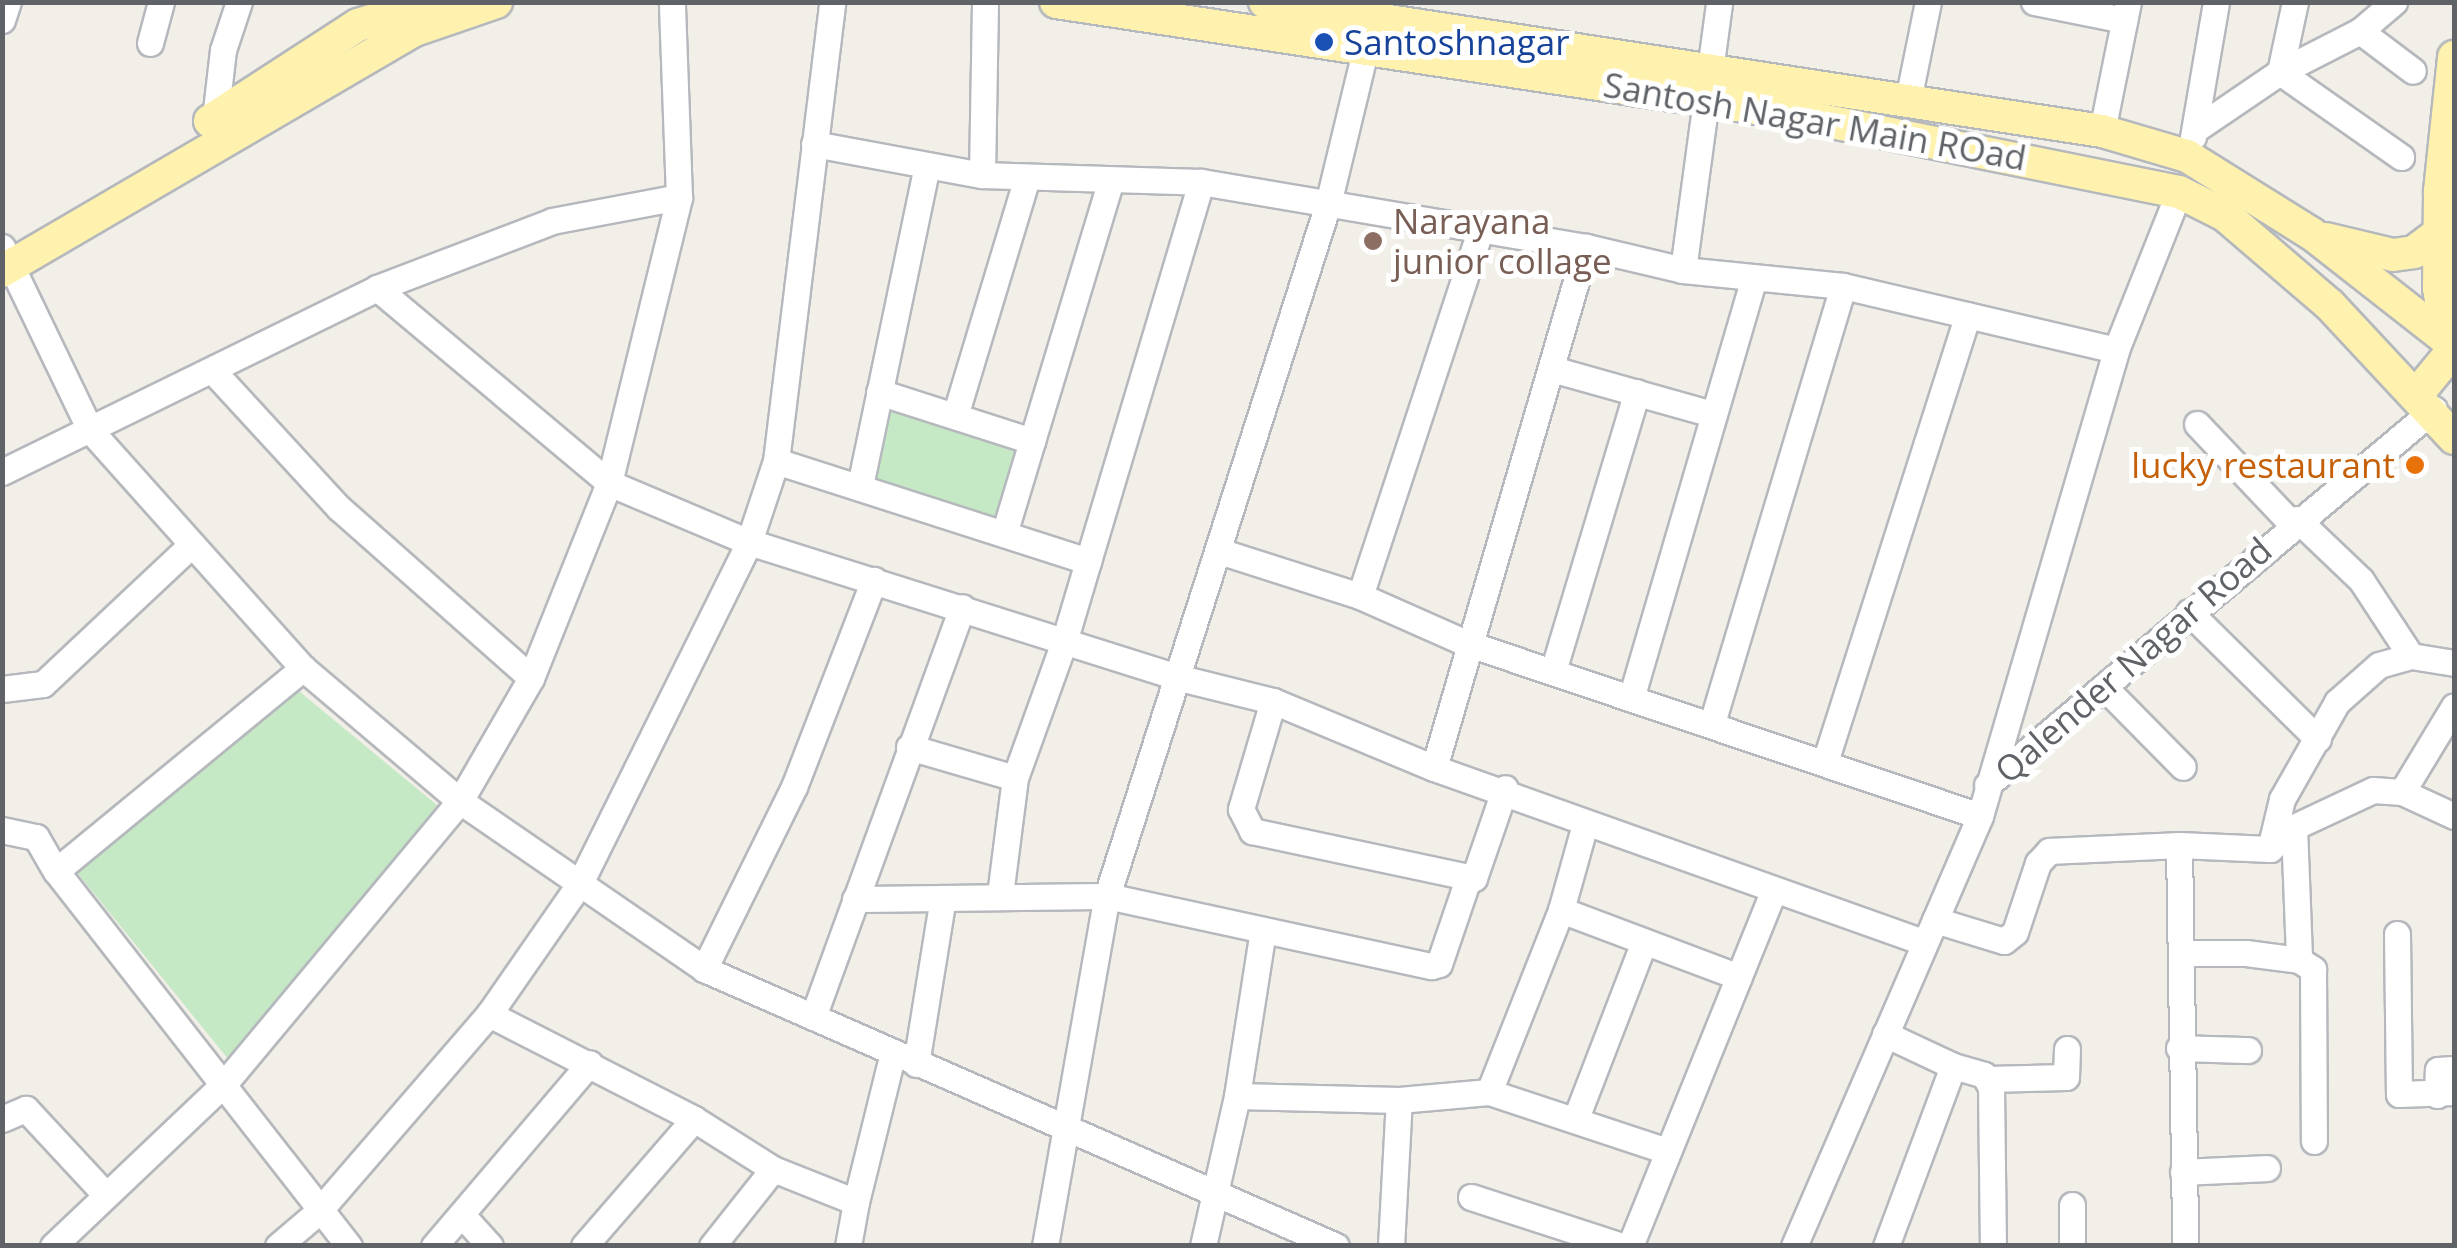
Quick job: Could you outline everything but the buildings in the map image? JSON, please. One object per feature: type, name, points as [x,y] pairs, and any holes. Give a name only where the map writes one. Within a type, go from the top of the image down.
[{"type":"main road","points":[[5,257],[412,31],[496,2]]},
{"type":"main road","name":"Santosh Nagar Main ROad","points":[[1056,2],[1369,32],[1704,85],[2178,192],[2225,215],[2426,401],[2454,438]]},
{"type":"main road","name":"Santosh Nagar Main ROad","points":[[1266,2],[1369,32]]},
{"type":"main road","points":[[5,257],[214,119],[354,14],[423,4]]},
{"type":"main road","points":[[2426,401],[2452,344],[2439,288],[2439,233],[2454,57]]},
{"type":"main road","name":"Santosh Nagar Main ROad","points":[[1704,85],[1908,100],[2191,143],[2452,344]]},
{"type":"main road","points":[[2312,234],[2393,256],[2414,252],[2439,233]]},
{"type":"street","points":[[2,20],[8,2]]},
{"type":"street","points":[[150,42],[161,2]]},
{"type":"street","points":[[214,119],[223,50],[239,2]]},
{"type":"street","points":[[53,1246],[224,1084],[460,801],[531,678],[609,482],[680,196],[672,2]]},
{"type":"street","points":[[278,1246],[320,1211],[489,1014],[580,883],[749,542],[776,461],[832,2]]},
{"type":"street","points":[[982,175],[985,2]]},
{"type":"street","points":[[1683,270],[1704,85],[1719,2]]},
{"type":"street","points":[[1908,100],[1928,2]]},
{"type":"street","points":[[2034,2],[2126,11],[2102,131]]},
{"type":"street","points":[[2191,143],[2216,2]]},
{"type":"street","points":[[2280,72],[2295,2]]},
{"type":"street","points":[[2191,143],[2280,72],[2394,2]]},
{"type":"street","points":[[2368,18],[2413,71]]},
{"type":"street","points":[[1045,1246],[1107,896],[1222,552],[1328,204],[1369,32]]},
{"type":"street","points":[[2280,72],[2402,158]]},
{"type":"street","points":[[814,144],[926,169],[982,175],[1201,182],[1586,247],[1683,270],[1843,286],[2116,350]]},
{"type":"street","points":[[860,486],[926,169]]},
{"type":"street","points":[[955,416],[1027,177]]},
{"type":"street","points":[[1004,534],[1111,180]]},
{"type":"street","points":[[1000,896],[1015,778],[1064,642],[1201,182]]},
{"type":"street","points":[[1987,785],[2116,350],[2178,192]]},
{"type":"street","points":[[2,472],[378,288],[552,221],[680,196]]},
{"type":"street","points":[[1360,596],[1480,230]]},
{"type":"street","points":[[1434,768],[1466,643],[1586,247]]},
{"type":"street","points":[[5,257],[90,430],[303,668],[460,801],[704,969],[1328,1244]]},
{"type":"street","points":[[1632,695],[1753,280]]},
{"type":"street","points":[[1712,723],[1843,286]]},
{"type":"street","points":[[378,288],[609,482],[749,542],[962,606],[1180,678],[1273,701],[1434,768],[1505,788],[1585,824],[1774,890],[1929,931],[2004,942],[2014,932],[2038,863],[2049,851],[2179,845],[2270,849],[2294,826],[2373,790],[2402,792],[2454,816]]},
{"type":"street","points":[[1825,762],[1968,315]]},
{"type":"street","points":[[1552,369],[1712,414]]},
{"type":"street","points":[[212,370],[339,508],[531,678]]},
{"type":"street","points":[[879,392],[1032,441]]},
{"type":"street","points":[[1554,668],[1636,392]]},
{"type":"street","name":"Qalender Nagar Road","points":[[1794,1246],[1980,816],[1987,785],[2294,521],[2426,401]]},
{"type":"street","points":[[2198,424],[2294,521],[2361,580],[2411,656]]},
{"type":"street","points":[[776,461],[1088,561]]},
{"type":"street","points":[[2,689],[43,684],[192,544]]},
{"type":"street","points":[[1222,552],[1360,596],[1466,643],[1554,668],[1980,816]]},
{"type":"street","points":[[704,969],[794,787],[874,580]]},
{"type":"street","points":[[813,1017],[962,606]]},
{"type":"street","points":[[2189,612],[2318,739]]},
{"type":"street","points":[[2270,849],[2282,798],[2337,702],[2380,664],[2411,656],[2454,662]]},
{"type":"street","points":[[56,871],[303,668]]},
{"type":"street","points":[[2104,686],[2183,767]]},
{"type":"street","points":[[1273,701],[1241,809],[1247,828],[1468,879]]},
{"type":"street","points":[[2402,792],[2454,706]]},
{"type":"street","points":[[909,747],[1015,778]]},
{"type":"street","points":[[855,899],[1107,896],[1432,966],[1439,964],[1468,879],[1481,869],[1505,788]]},
{"type":"street","points":[[1490,1092],[1561,910],[1585,824]]},
{"type":"street","points":[[2294,826],[2299,960]]},
{"type":"street","points":[[2,830],[36,837],[56,871],[349,1246]]},
{"type":"street","points":[[2179,845],[2185,1246]]},
{"type":"street","points":[[1630,1246],[1774,890]]},
{"type":"street","points":[[848,1246],[856,1202],[904,1058],[943,898]]},
{"type":"street","points":[[1561,910],[1739,978]]},
{"type":"street","points":[[1202,1246],[1237,1096],[1262,930]]},
{"type":"street","points":[[2397,934],[2399,1094],[2446,1093],[2438,1070],[2454,1068]]},
{"type":"street","points":[[1576,1118],[1644,942]]},
{"type":"street","points":[[2181,953],[2299,960],[2313,969],[2314,1141]]},
{"type":"street","points":[[489,1014],[694,1119],[773,1168],[856,1202]]},
{"type":"street","points":[[1885,1034],[1988,1079],[2066,1077],[2067,1049]]},
{"type":"street","points":[[2180,1048],[2248,1050]]},
{"type":"street","points":[[434,1246],[590,1063]]},
{"type":"street","points":[[1886,1246],[1953,1066]]},
{"type":"street","points":[[1988,1079],[1992,1246]]},
{"type":"street","points":[[1237,1096],[1398,1100],[1490,1092],[1667,1151]]},
{"type":"street","points":[[1392,1246],[1398,1100]]},
{"type":"street","points":[[2,1119],[26,1110],[106,1195]]},
{"type":"street","points":[[584,1246],[694,1119]]},
{"type":"street","points":[[712,1246],[773,1168]]},
{"type":"street","points":[[2183,1172],[2267,1168]]},
{"type":"street","points":[[1472,1198],[1622,1246]]},
{"type":"street","points":[[2072,1205],[2072,1246]]},
{"type":"street","points":[[463,1216],[490,1246]]},
{"type":"green space","points":[[884,400],[1027,444],[1001,529],[858,485]]},
{"type":"green space","points":[[294,687],[438,806],[233,1065],[71,865]]},
{"type":"place","name":"Santoshnagar","points":[[1324,42]]},
{"type":"place","name":"Narayana junior collage","points":[[1373,241]]},
{"type":"place","name":"lucky restaurant","points":[[2415,465]]}]
